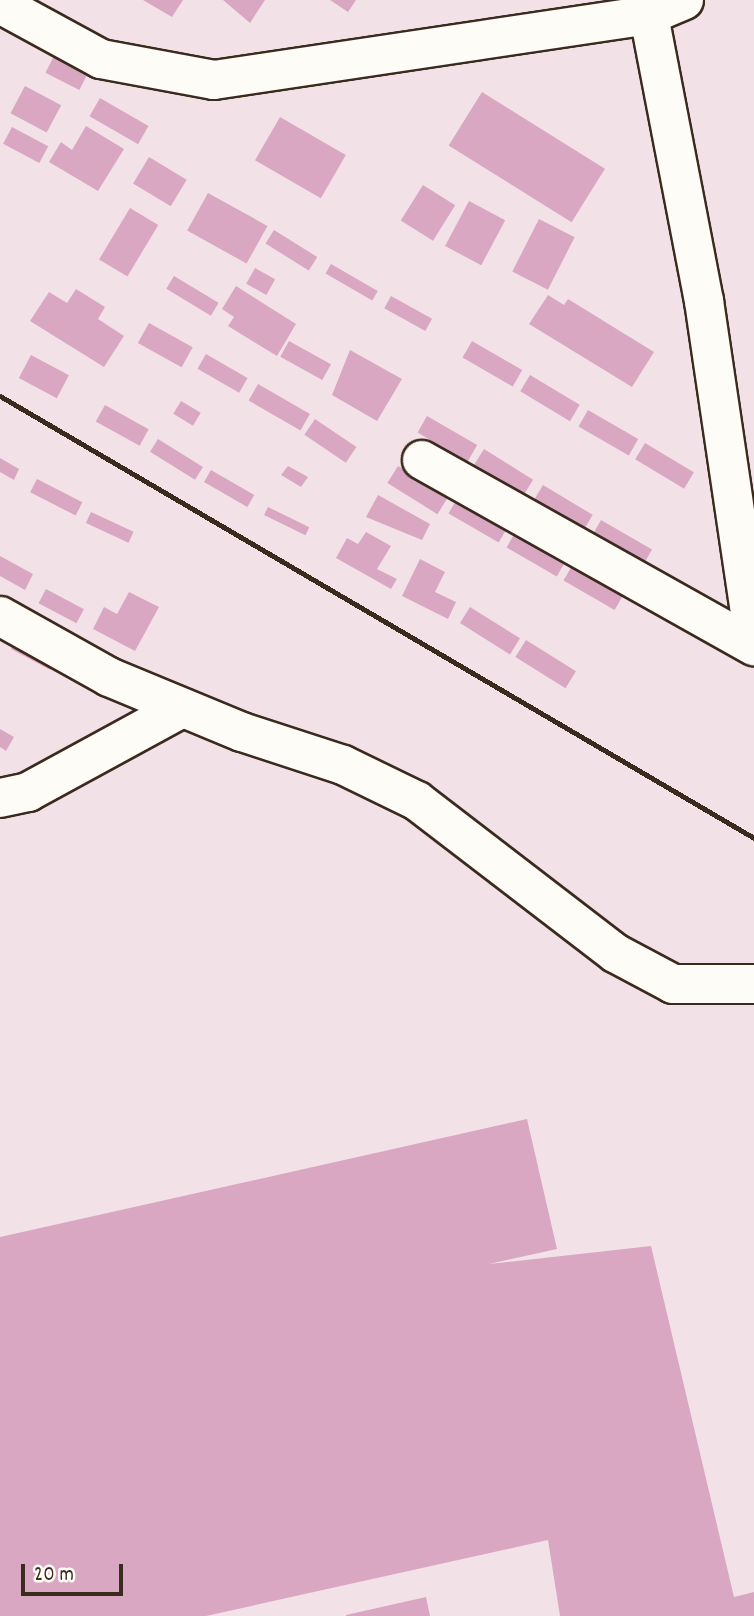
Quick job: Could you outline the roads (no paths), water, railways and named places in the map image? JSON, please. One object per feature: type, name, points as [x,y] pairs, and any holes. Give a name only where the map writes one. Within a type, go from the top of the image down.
[{"type":"street","points":[[0,4],[101,59],[214,80],[684,0]]},
{"type":"street","points":[[648,7],[704,301],[748,560],[754,638]]},
{"type":"street","points":[[422,460],[754,646]]},
{"type":"street","points":[[0,616],[109,677],[182,708],[344,765],[416,801],[603,945],[673,984],[754,984]]},
{"type":"street","points":[[0,798],[28,792],[182,708]]},
{"type":"railway","points":[[0,396],[754,838]]}]
